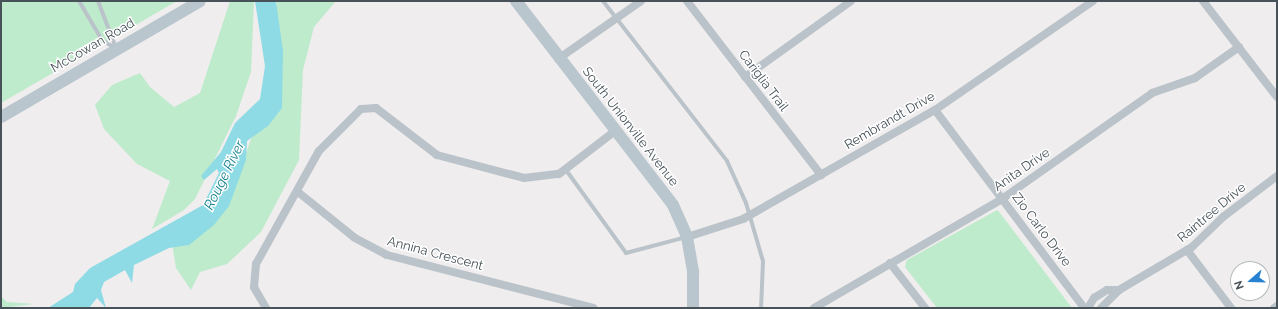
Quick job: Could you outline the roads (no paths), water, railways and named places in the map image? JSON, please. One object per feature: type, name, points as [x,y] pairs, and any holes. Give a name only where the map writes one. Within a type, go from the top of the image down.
[{"type":"street","name":"McCowan Road","points":[[1,117],[200,1]]},
{"type":"street","name":"South Unionville Avenue","points":[[516,1],[558,59],[666,194],[687,237],[693,272],[693,308]]},
{"type":"street","points":[[558,59],[641,1]]},
{"type":"street","name":"Cariglia Trail","points":[[687,1],[821,175]]},
{"type":"street","points":[[745,77],[851,1]]},
{"type":"street","name":"Rembrandt Drive","points":[[687,237],[750,216],[935,110],[1093,1]]},
{"type":"street","points":[[1203,1],[1277,97]]},
{"type":"street","name":"Anita Drive","points":[[814,308],[1002,199],[1152,93],[1203,74],[1238,47]]},
{"type":"street","points":[[266,308],[254,287],[256,264],[328,139],[366,107],[376,108],[437,155],[524,178],[551,177],[566,170],[615,131]]},
{"type":"street","name":"Zio Carlo Drive","points":[[935,110],[1084,308]]},
{"type":"street","name":"Raintree Drive","points":[[1101,308],[1119,290],[1187,250],[1277,176]]},
{"type":"street","name":"Annina Crescent","points":[[298,192],[355,238],[387,255],[593,308]]},
{"type":"street","points":[[1187,250],[1231,308]]},
{"type":"street","points":[[890,263],[925,308]]},
{"type":"street","name":"Raintree Drive","points":[[1088,308],[1094,298],[1107,290],[1119,290]]},
{"type":"lane","points":[[79,1],[102,40],[116,49]]},
{"type":"lane","points":[[98,1],[116,49]]},
{"type":"lane","points":[[603,1],[727,161],[750,216],[764,265],[761,308]]},
{"type":"lane","points":[[566,170],[626,253],[687,237]]},
{"type":"water","name":"Rouge River","points":[[255,1],[276,1],[283,51],[282,108],[268,126],[247,141],[246,160],[229,206],[214,225],[189,245],[169,248],[134,265],[132,283],[125,270],[104,282],[101,290],[106,308],[97,298],[89,308],[48,308],[73,292],[75,284],[90,268],[203,205],[219,173],[217,169],[204,180],[201,176],[221,152],[235,123],[260,99],[265,66]]}]
